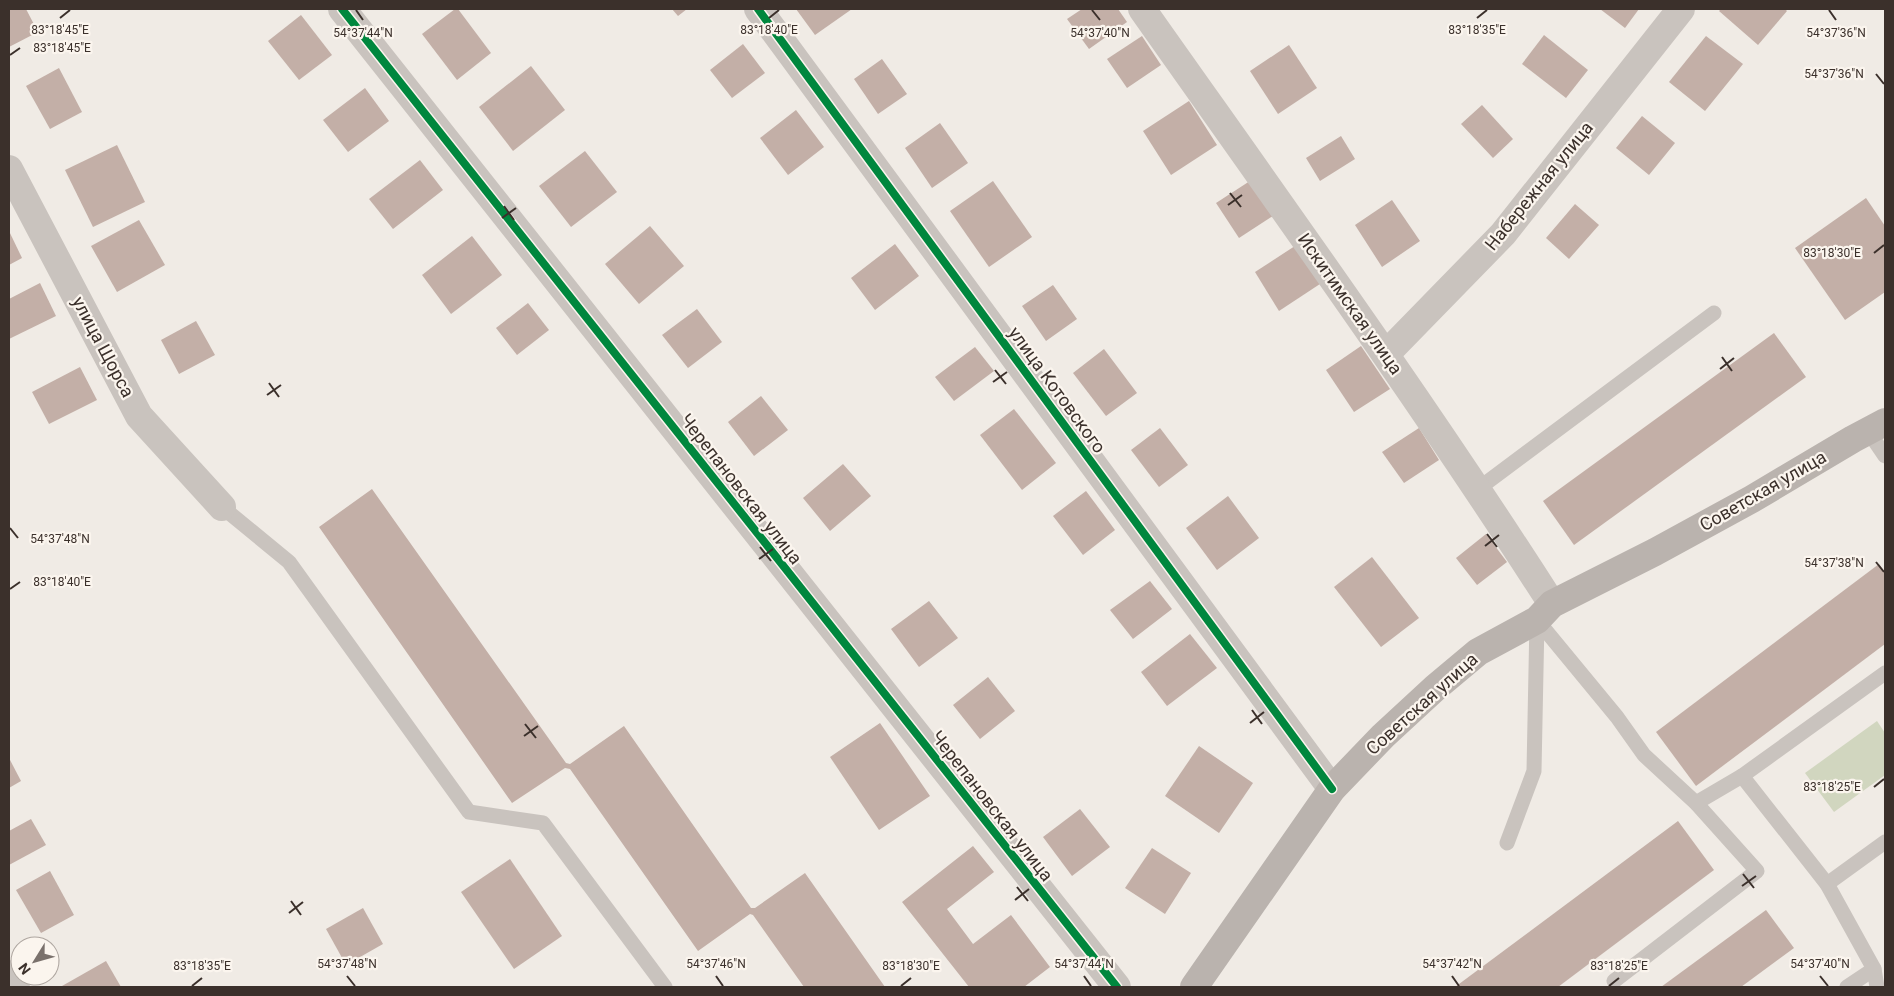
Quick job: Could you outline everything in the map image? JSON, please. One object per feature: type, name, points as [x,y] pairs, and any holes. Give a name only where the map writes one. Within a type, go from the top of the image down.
[{"type":"main road","name":"Советская улица","points":[[1194,987],[1332,790],[1383,736],[1435,688],[1478,652],[1544,612],[1752,499],[1877,427]]},
{"type":"street","name":"Черепановская улица","points":[[342,9],[1117,987]]},
{"type":"street","name":"улица Котовского","points":[[758,9],[1332,790]]},
{"type":"street","name":"Искитимская улица","points":[[1142,9],[1386,354],[1478,489],[1544,612]]},
{"type":"street","name":"Набережная улица","points":[[1386,354],[1503,234],[1681,9]]},
{"type":"street","name":"улица Щорса","points":[[9,169],[139,416],[222,506]]},
{"type":"street","points":[[9,974],[16,987]]},
{"type":"lane","points":[[1478,489],[1714,313]]},
{"type":"lane","points":[[1877,427],[1885,456]]},
{"type":"lane","points":[[222,506],[289,562],[469,812],[542,824],[665,987]]},
{"type":"lane","points":[[1544,612],[1644,755],[1696,803],[1756,871],[1614,981]]},
{"type":"lane","points":[[1507,843],[1534,771],[1544,612]]},
{"type":"lane","points":[[1696,803],[1742,776],[1885,673]]},
{"type":"lane","points":[[1742,776],[1827,884],[1874,969],[1877,987]]},
{"type":"lane","points":[[1827,884],[1885,842]]},
{"type":"lane","points":[[1847,987],[1874,969]]},
{"type":"green space","points":[[1877,721],[1885,733],[1885,775],[1834,812],[1805,773]]},
{"type":"building","points":[[9,9],[26,9],[38,32],[9,47]]},
{"type":"building","points":[[455,9],[458,9],[491,53],[457,80],[422,34]]},
{"type":"building","points":[[672,9],[687,9],[678,16]]},
{"type":"building","points":[[796,9],[852,9],[815,35]]},
{"type":"building","points":[[1082,9],[1118,9],[1127,22],[1089,49],[1067,19]]},
{"type":"building","points":[[1600,9],[1639,9],[1625,28]]},
{"type":"building","points":[[1721,9],[1785,9],[1787,11],[1758,45],[1719,11]]},
{"type":"building","points":[[301,15],[332,55],[299,80],[268,41]]},
{"type":"building","points":[[1544,35],[1588,70],[1566,98],[1522,64]]},
{"type":"building","points":[[1142,36],[1161,65],[1127,88],[1107,59]]},
{"type":"building","points":[[1706,36],[1743,64],[1705,111],[1669,82]]},
{"type":"building","points":[[743,44],[765,73],[732,98],[710,70]]},
{"type":"building","points":[[1289,45],[1317,88],[1278,114],[1250,71]]},
{"type":"building","points":[[882,59],[907,94],[878,114],[854,79]]},
{"type":"building","points":[[531,66],[565,110],[513,151],[479,107]]},
{"type":"building","points":[[59,68],[82,112],[50,129],[26,86]]},
{"type":"building","points":[[365,88],[389,121],[348,152],[323,120]]},
{"type":"building","points":[[1189,101],[1217,145],[1171,175],[1143,131]]},
{"type":"building","points":[[1482,105],[1513,139],[1493,158],[1461,124]]},
{"type":"building","points":[[796,110],[824,147],[788,175],[760,138]]},
{"type":"building","points":[[1642,116],[1675,143],[1649,175],[1616,148]]},
{"type":"building","points":[[940,123],[968,163],[932,188],[905,148]]},
{"type":"building","points":[[1341,136],[1355,159],[1320,181],[1306,158]]},
{"type":"building","points":[[117,145],[145,202],[93,227],[65,170]]},
{"type":"building","points":[[585,151],[617,192],[571,227],[539,186]]},
{"type":"building","points":[[420,160],[443,190],[393,229],[369,199]]},
{"type":"building","points":[[1253,179],[1276,214],[1239,238],[1216,203]]},
{"type":"building","points":[[993,181],[1032,237],[989,267],[950,211]]},
{"type":"building","points":[[1866,198],[1885,226],[1885,292],[1845,320],[1795,248]]},
{"type":"building","points":[[1392,200],[1420,241],[1382,267],[1355,225]]},
{"type":"building","points":[[1575,204],[1599,225],[1569,259],[1546,238]]},
{"type":"building","points":[[139,220],[165,265],[117,292],[91,246]]},
{"type":"building","points":[[650,226],[684,266],[639,304],[605,264]]},
{"type":"building","points":[[9,231],[22,258],[9,265]]},
{"type":"building","points":[[472,236],[502,275],[451,314],[422,275]]},
{"type":"building","points":[[895,244],[919,276],[875,310],[851,278]]},
{"type":"building","points":[[1298,244],[1323,282],[1279,311],[1255,272]]},
{"type":"building","points":[[40,283],[56,316],[9,339],[9,299]]},
{"type":"building","points":[[1053,285],[1077,319],[1046,341],[1022,306]]},
{"type":"building","points":[[528,303],[549,330],[517,355],[496,328]]},
{"type":"building","points":[[697,309],[722,342],[688,368],[662,335]]},
{"type":"building","points":[[196,321],[215,355],[179,374],[161,340]]},
{"type":"building","points":[[1774,333],[1806,377],[1574,545],[1543,501]]},
{"type":"building","points":[[1361,346],[1390,389],[1354,412],[1326,370]]},
{"type":"building","points":[[975,347],[994,371],[954,401],[935,377]]},
{"type":"building","points":[[1104,349],[1137,393],[1106,416],[1073,373]]},
{"type":"building","points":[[80,367],[97,400],[49,424],[32,392]]},
{"type":"building","points":[[761,396],[788,430],[754,456],[728,422]]},
{"type":"building","points":[[1014,409],[1056,463],[1022,490],[980,435]]},
{"type":"building","points":[[1160,428],[1188,465],[1159,487],[1131,450]]},
{"type":"building","points":[[1419,428],[1439,460],[1404,483],[1382,452]]},
{"type":"building","points":[[843,464],[871,496],[830,531],[803,498]]},
{"type":"building","points":[[372,489],[566,763],[570,764],[624,726],[751,908],[755,908],[805,873],[885,987],[804,987],[753,915],[750,914],[698,951],[570,769],[565,768],[512,803],[319,527]]},
{"type":"building","points":[[1086,491],[1115,530],[1083,555],[1053,516]]},
{"type":"building","points":[[1228,496],[1259,538],[1217,570],[1186,528]]},
{"type":"building","points":[[1486,534],[1507,562],[1477,585],[1456,558]]},
{"type":"building","points":[[1372,557],[1419,618],[1381,647],[1334,587]]},
{"type":"building","points":[[1879,564],[1885,572],[1885,644],[1696,786],[1656,732]]},
{"type":"building","points":[[1150,581],[1172,609],[1133,639],[1110,610]]},
{"type":"building","points":[[929,601],[958,638],[919,667],[891,629]]},
{"type":"building","points":[[1190,634],[1217,668],[1167,706],[1141,672]]},
{"type":"building","points":[[988,677],[1015,711],[980,739],[953,705]]},
{"type":"building","points":[[880,723],[930,796],[879,830],[830,757]]},
{"type":"building","points":[[1199,746],[1253,783],[1219,833],[1165,796]]},
{"type":"building","points":[[9,758],[21,781],[9,788]]},
{"type":"building","points":[[1080,809],[1110,847],[1072,876],[1043,837]]},
{"type":"building","points":[[31,819],[46,845],[9,865],[9,831]]},
{"type":"building","points":[[1678,821],[1714,870],[1558,987],[1455,987]]},
{"type":"building","points":[[973,846],[994,872],[947,909],[973,944],[1011,915],[1050,967],[1024,987],[969,987],[902,902]]},
{"type":"building","points":[[1152,848],[1191,873],[1165,914],[1125,888]]},
{"type":"building","points":[[510,859],[562,936],[514,969],[461,892]]},
{"type":"building","points":[[50,871],[74,915],[41,933],[16,890]]},
{"type":"building","points":[[363,908],[383,944],[346,965],[326,929]]},
{"type":"building","points":[[1766,910],[1794,948],[1741,987],[1661,987]]},
{"type":"building","points":[[106,961],[121,987],[62,986]]},
{"type":"cycle path","points":[[342,9],[1117,987]]},
{"type":"cycle path","points":[[758,9],[1332,789]]}]
